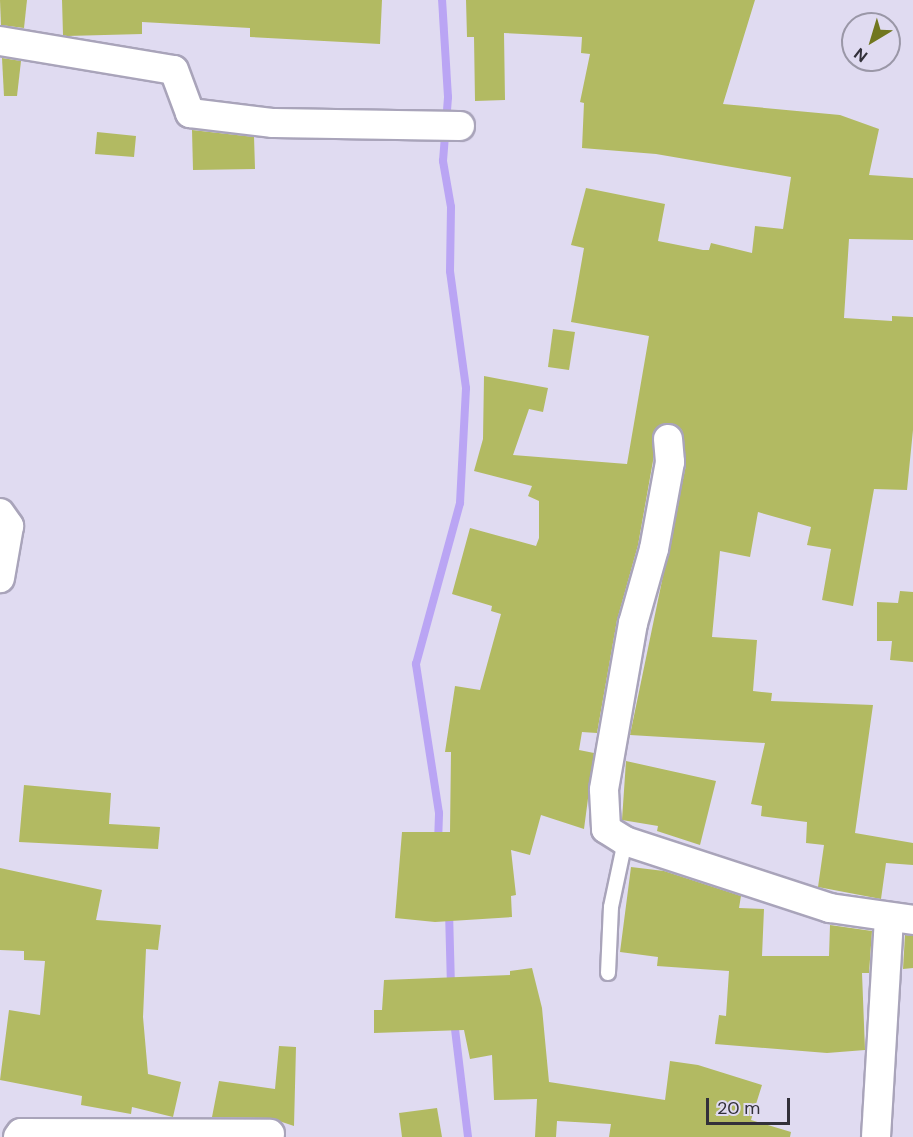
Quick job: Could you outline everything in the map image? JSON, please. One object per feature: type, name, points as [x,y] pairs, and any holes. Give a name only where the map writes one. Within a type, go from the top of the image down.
[{"type":"street","points":[[0,41],[174,70],[190,114],[273,123],[460,126]]},
{"type":"street","points":[[668,439],[670,462],[654,549],[633,623],[601,808],[606,829],[625,841],[830,908],[901,920],[876,1137]]},
{"type":"street","points":[[0,513],[9,526],[0,578]]},
{"type":"street","points":[[18,1137],[21,1133],[270,1134]]},
{"type":"lane","points":[[608,973],[611,908],[625,841]]},
{"type":"building","points":[[0,0],[27,0],[24,28],[1,25]]},
{"type":"building","points":[[62,0],[382,0],[380,44],[250,37],[250,28],[142,22],[142,34],[67,36],[63,35]]},
{"type":"building","points":[[466,0],[755,0],[723,104],[840,115],[879,129],[869,175],[913,178],[913,240],[849,239],[844,318],[892,321],[892,316],[913,317],[913,430],[907,490],[874,489],[853,606],[822,600],[831,549],[807,545],[811,527],[758,512],[750,557],[720,551],[712,637],[757,640],[753,691],[772,693],[771,701],[873,705],[855,833],[913,843],[913,865],[886,863],[881,899],[818,887],[824,845],[806,843],[807,822],[761,816],[762,806],[751,804],[765,743],[630,735],[686,465],[682,430],[667,423],[653,433],[653,461],[638,545],[617,620],[597,733],[582,732],[579,750],[594,753],[584,829],[541,815],[530,855],[511,850],[516,895],[511,896],[512,917],[435,922],[395,918],[402,832],[450,832],[451,752],[445,752],[455,686],[480,690],[501,614],[491,611],[492,606],[452,594],[470,528],[536,546],[539,538],[539,501],[528,496],[532,486],[474,471],[483,439],[484,376],[548,388],[543,412],[529,409],[513,455],[627,464],[649,336],[571,322],[584,248],[571,245],[586,188],[665,204],[658,241],[703,250],[709,250],[711,243],[752,253],[755,226],[783,229],[791,177],[656,154],[582,148],[584,103],[580,102],[590,54],[581,53],[582,37],[504,33],[505,100],[475,101],[474,37],[467,37]]},
{"type":"building","points":[[2,58],[21,61],[17,96],[4,96]]},
{"type":"building","points":[[192,130],[254,137],[255,169],[193,170]]},
{"type":"building","points":[[97,132],[136,136],[134,157],[95,154]]},
{"type":"building","points":[[553,329],[575,332],[569,370],[548,367]]},
{"type":"building","points":[[900,591],[913,592],[913,662],[890,660],[892,641],[877,641],[877,602],[898,603]]},
{"type":"building","points":[[626,761],[716,781],[700,845],[657,831],[658,826],[622,820]]},
{"type":"building","points":[[24,785],[111,793],[109,824],[160,827],[158,849],[19,842]]},
{"type":"building","points":[[631,867],[664,871],[741,896],[739,908],[764,909],[762,956],[829,956],[830,925],[872,931],[869,973],[862,973],[865,1050],[827,1053],[715,1044],[719,1015],[726,1016],[729,971],[657,966],[658,957],[620,952]]},
{"type":"building","points":[[0,868],[102,890],[96,920],[161,925],[158,950],[146,949],[143,1017],[148,1074],[181,1082],[173,1117],[132,1107],[131,1114],[81,1105],[82,1096],[0,1080],[9,1010],[40,1015],[45,961],[24,960],[24,951],[0,950]]},
{"type":"building","points":[[905,935],[913,936],[913,968],[903,969]]},
{"type":"building","points":[[532,968],[542,1008],[549,1082],[665,1100],[670,1061],[698,1065],[762,1085],[751,1120],[791,1132],[790,1137],[609,1137],[611,1124],[557,1121],[556,1137],[535,1137],[537,1099],[494,1100],[492,1055],[470,1059],[464,1030],[374,1033],[374,1010],[382,1010],[384,980],[510,975],[510,971]]},
{"type":"building","points":[[279,1046],[296,1047],[294,1126],[270,1118],[212,1117],[219,1081],[275,1089]]},
{"type":"building","points":[[437,1108],[442,1137],[402,1137],[399,1113]]},
{"type":"waterway","points":[[438,843],[439,813],[416,664],[460,503],[466,388],[450,271],[451,207],[443,161],[448,97],[442,0]]},
{"type":"waterway","points":[[449,911],[451,988]]},
{"type":"waterway","points":[[454,1021],[468,1137]]}]
